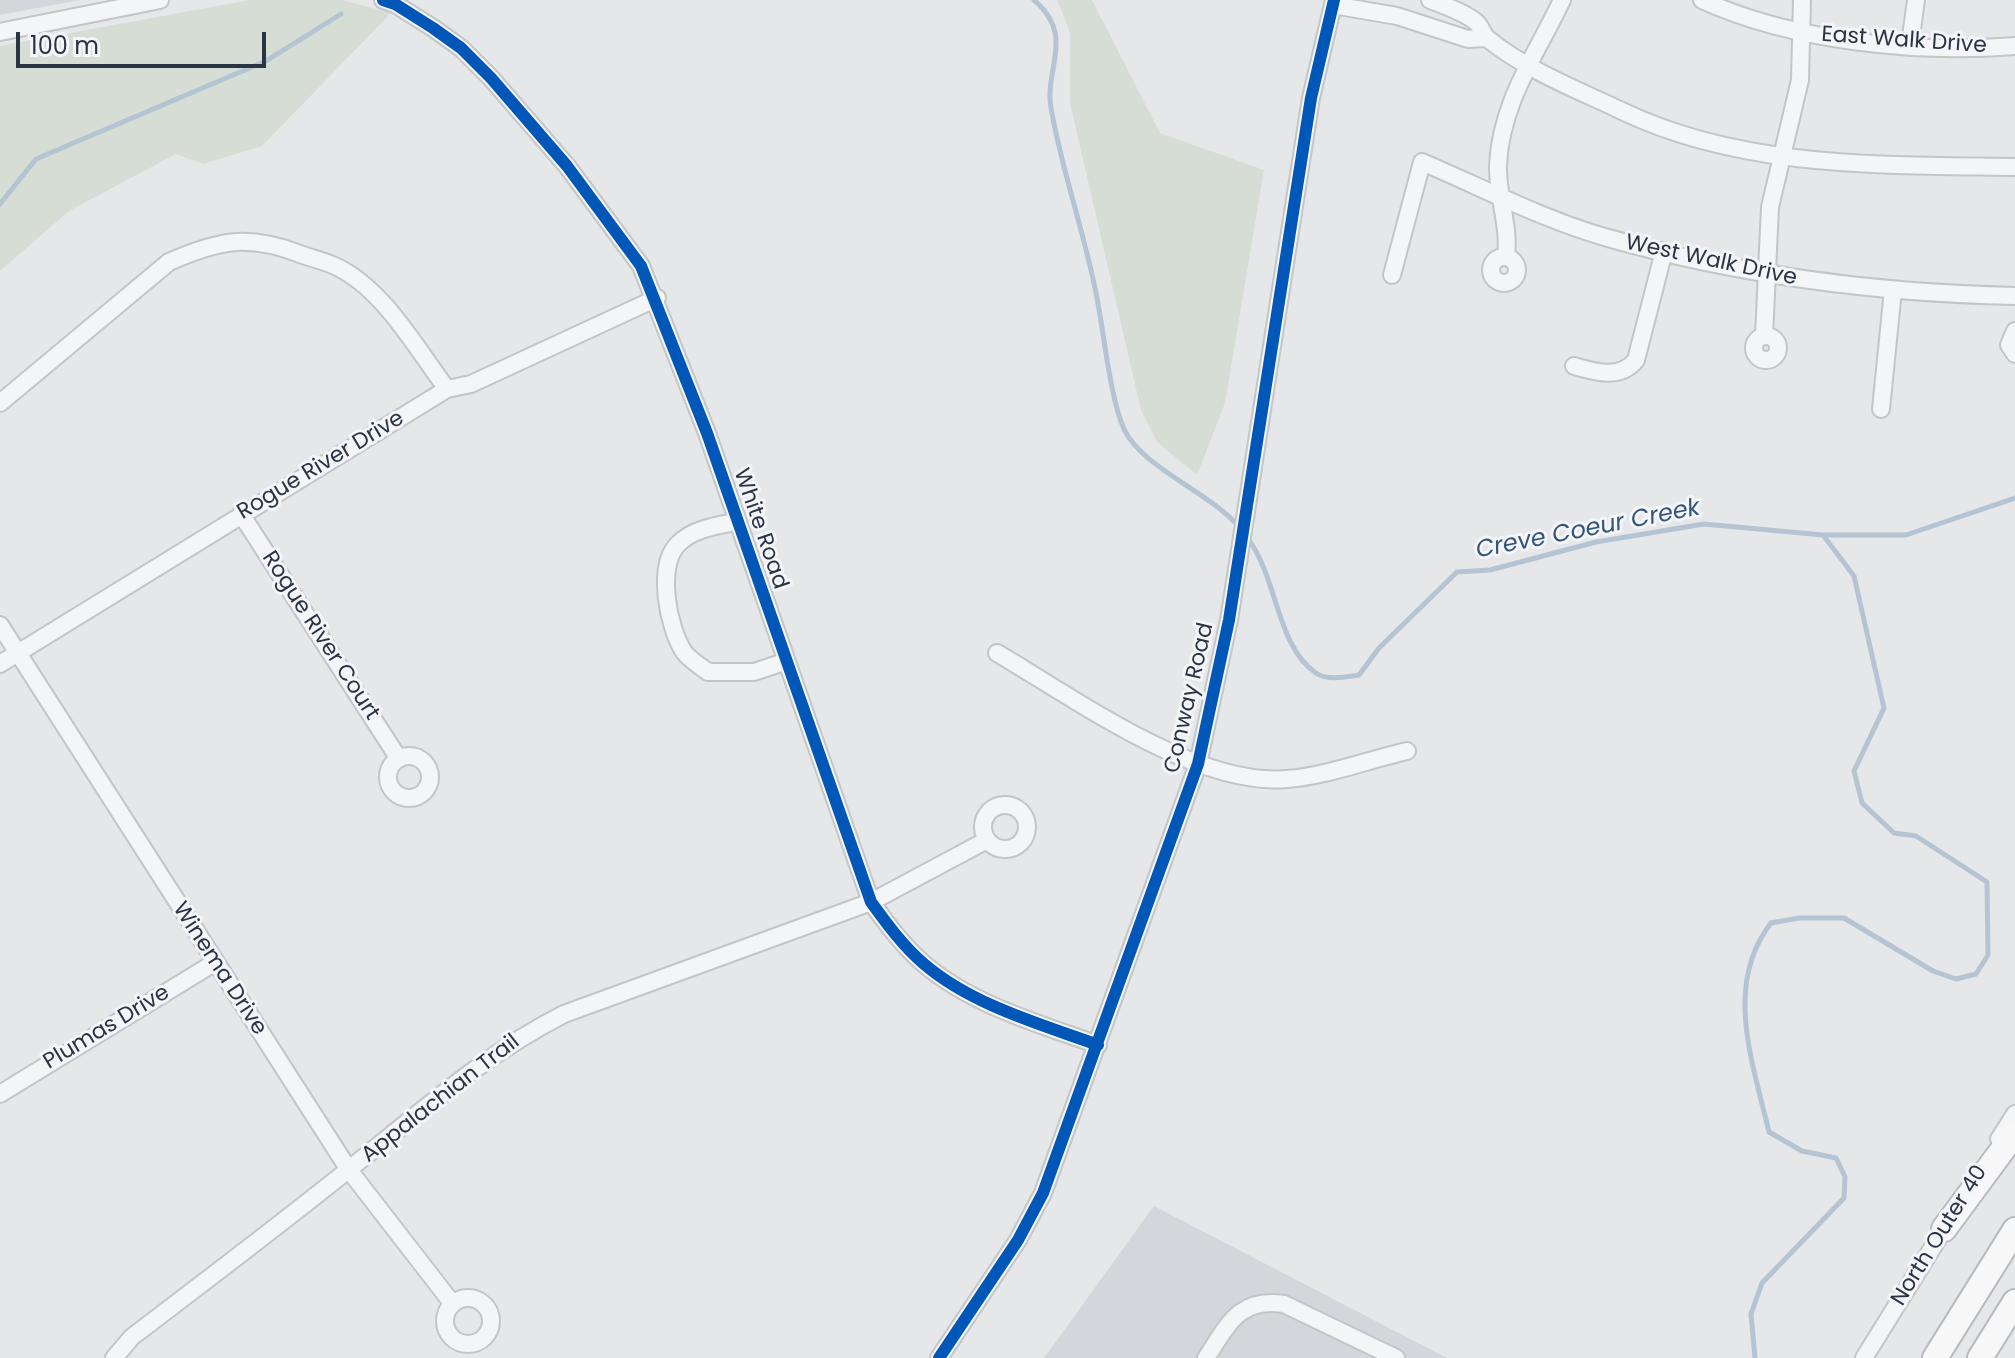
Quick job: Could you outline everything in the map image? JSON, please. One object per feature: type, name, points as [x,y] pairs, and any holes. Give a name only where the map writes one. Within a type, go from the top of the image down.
[{"type":"highway","points":[[1944,1229],[2015,1133]]},
{"type":"highway","points":[[1935,1358],[2015,1230]]},
{"type":"highway","points":[[1980,1358],[2015,1302]]},
{"type":"street","points":[[0,32],[89,6],[160,0]]},
{"type":"street","name":"White Road","points":[[383,0],[433,28],[491,78],[606,216],[641,266],[657,298],[871,902],[925,964],[957,985],[1006,1012],[1098,1045]]},
{"type":"street","points":[[1430,0],[1478,23],[1485,38]]},
{"type":"street","points":[[1506,257],[1508,239],[1500,195],[1500,139],[1527,62],[1562,0]]},
{"type":"street","name":"East Walk Drive","points":[[1702,0],[1742,17],[1801,33],[1985,49],[2015,46]]},
{"type":"street","points":[[1764,336],[1770,207],[1800,80],[1802,0]]},
{"type":"street","points":[[1910,44],[1916,0]]},
{"type":"street","points":[[1333,2],[1397,16],[1468,39],[1485,38],[1626,113],[1723,144],[1781,155],[1883,166],[2015,167]]},
{"type":"street","name":"Conway Road","points":[[939,1358],[1018,1240],[1043,1193],[1198,764],[1229,620],[1311,98],[1333,2]]},
{"type":"street","name":"West Walk Drive","points":[[1392,275],[1422,162],[1596,234],[1767,276],[1893,290],[2015,296]]},
{"type":"street","points":[[0,403],[169,262],[195,251],[246,239],[275,245],[337,267],[364,285],[447,389]]},
{"type":"street","points":[[1574,366],[1611,374],[1623,371],[1636,360],[1664,251]]},
{"type":"street","points":[[1881,409],[1893,290]]},
{"type":"street","name":"Rogue River Drive","points":[[0,664],[447,389],[471,384],[657,298]]},
{"type":"street","points":[[2015,331],[2009,345],[2015,354]]},
{"type":"street","name":"Rogue River Court","points":[[241,514],[399,759]]},
{"type":"street","points":[[735,522],[698,530],[676,546],[667,573],[666,600],[671,623],[684,651],[708,672],[754,672],[784,662]]},
{"type":"street","name":"Winema Drive","points":[[0,625],[349,1170],[452,1303]]},
{"type":"street","points":[[997,653],[1156,746],[1198,764],[1264,779],[1288,779],[1407,751]]},
{"type":"street","name":"Appalachian Trail","points":[[114,1358],[132,1337],[349,1170],[479,1063],[564,1014],[871,902],[987,840]]},
{"type":"street","name":"Plumas Drive","points":[[0,1094],[214,963]]},
{"type":"street","name":"North Outer 40","points":[[1864,1358],[2015,1114]]},
{"type":"street","points":[[1206,1358],[1231,1321],[1246,1307],[1264,1301],[1284,1304],[1390,1357]]},
{"type":"shaded area","points":[[0,0],[80,0],[0,15]]},
{"type":"shaded area","points":[[250,0],[342,0],[391,13],[262,146],[203,164],[176,154],[69,211],[0,271],[0,46]]},
{"type":"shaded area","points":[[1057,0],[1092,0],[1160,133],[1264,170],[1225,403],[1197,475],[1157,442],[1141,410],[1070,103],[1070,32]]},
{"type":"shaded area","points":[[1154,1206],[1447,1358],[1044,1358]]},
{"type":"waterway","name":"Creve Coeur Creek","points":[[1034,0],[1047,13],[1056,39],[1051,108],[1092,274],[1111,383],[1124,429],[1145,456],[1211,502],[1239,527]]},
{"type":"waterway","points":[[0,204],[36,159],[266,61],[341,14]]},
{"type":"waterway","points":[[1823,535],[1906,535],[2015,498]]},
{"type":"waterway","name":"Creve Coeur Creek","points":[[1245,535],[1264,569],[1292,645],[1316,673],[1331,678],[1359,675],[1379,648],[1457,572],[1490,570],[1596,542],[1704,524],[1823,535],[1854,576],[1884,708],[1854,771],[1862,803],[1894,833],[1916,836],[1987,882],[1988,955],[1976,974],[1956,979],[1933,971],[1844,918],[1799,918],[1771,923],[1756,947],[1748,972],[1746,1025],[1769,1132],[1802,1151],[1836,1158],[1845,1177],[1844,1198],[1762,1283],[1751,1314],[1755,1358]]},
{"type":"cycle path","points":[[383,0],[395,4],[461,48],[491,78],[567,166],[641,266],[707,433],[871,902],[909,950],[963,991],[1007,1012],[1098,1045]]},
{"type":"cycle path","points":[[939,1358],[1018,1240],[1043,1193],[1198,764],[1229,620],[1311,98],[1334,0]]}]
